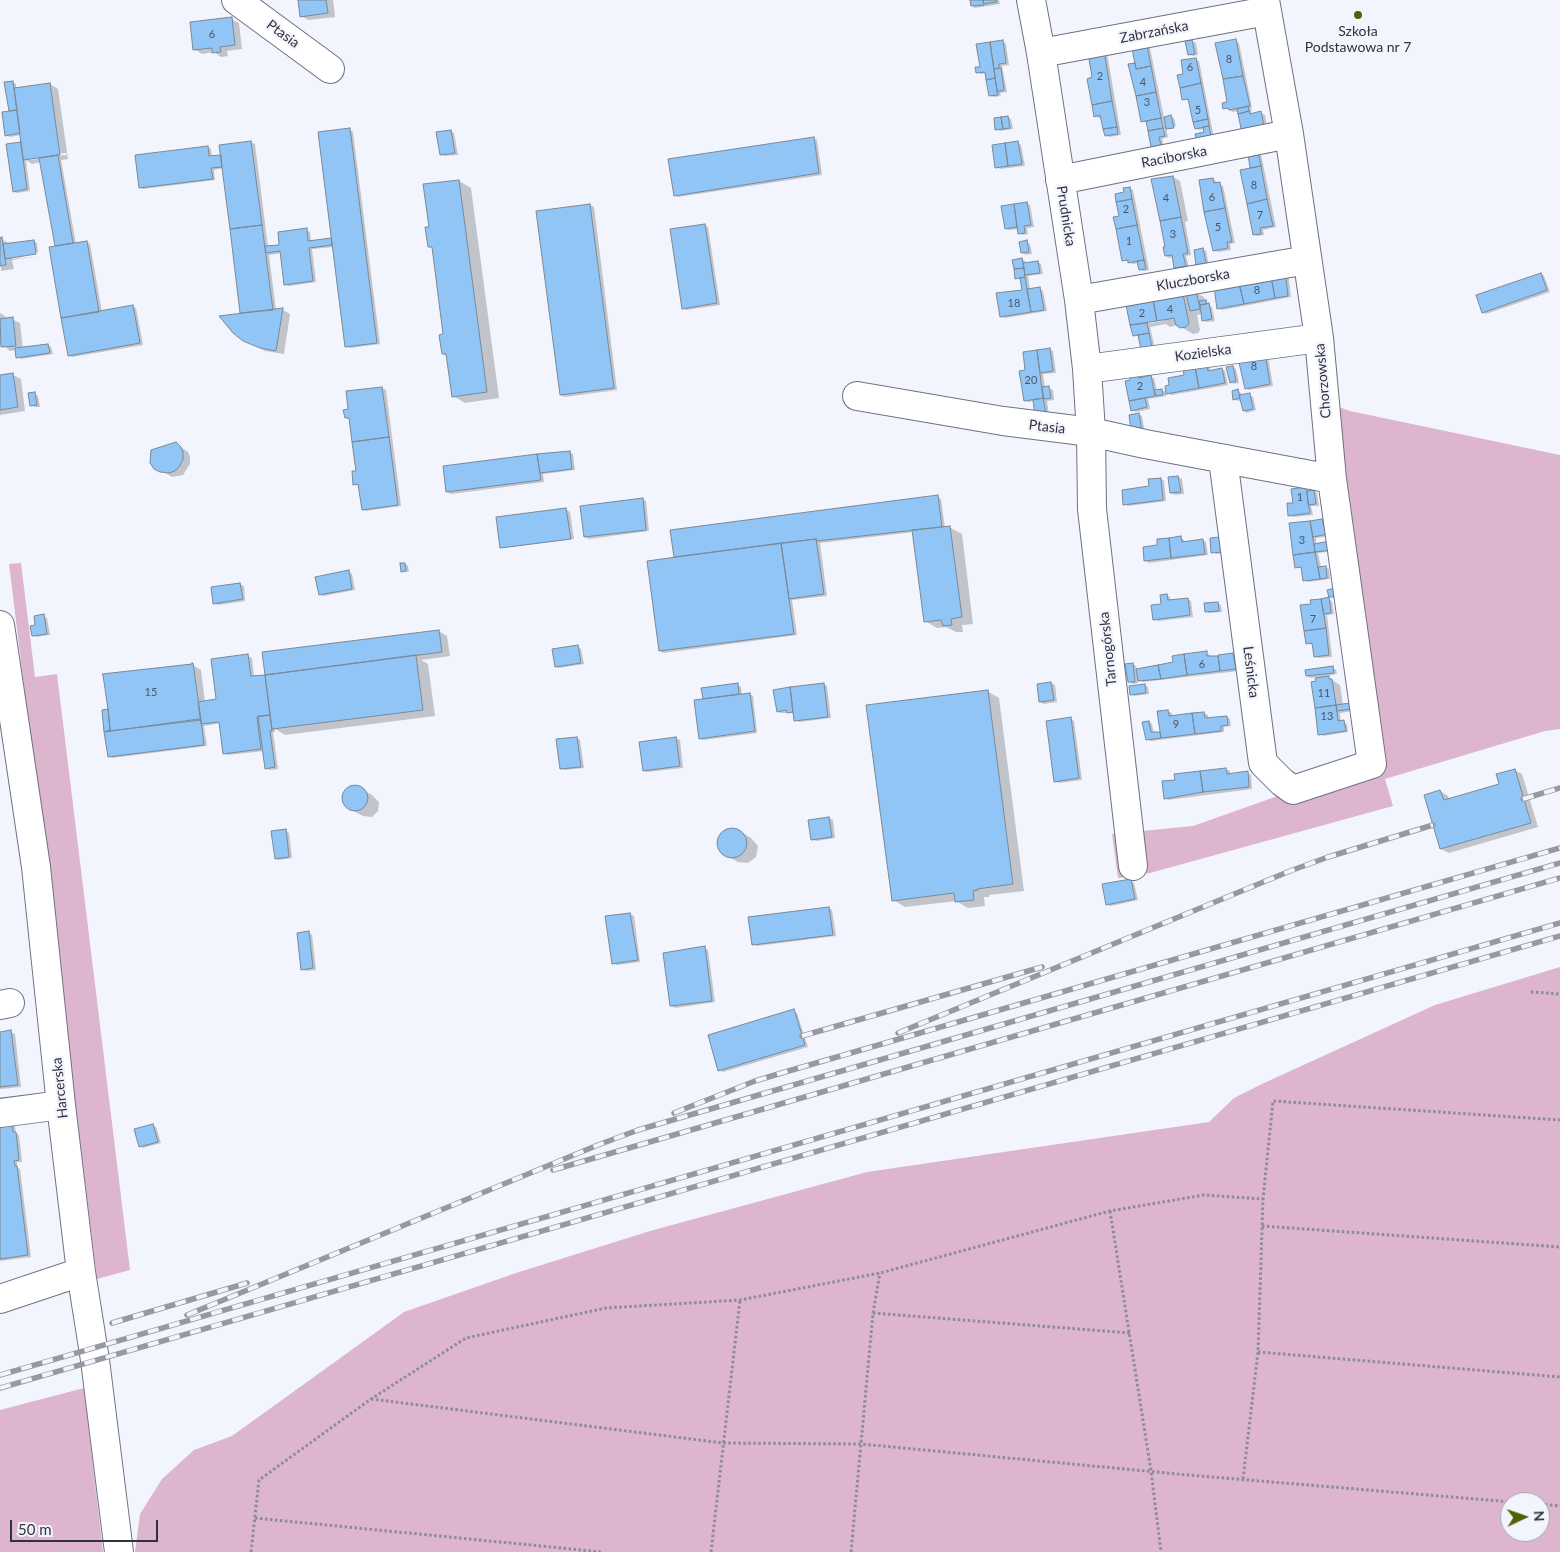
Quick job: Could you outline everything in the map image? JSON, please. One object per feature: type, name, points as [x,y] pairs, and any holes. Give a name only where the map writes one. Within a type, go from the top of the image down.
[{"type":"street","name":"Ptasia","points":[[236,0],[330,68]]},
{"type":"street","name":"Prudnicka","points":[[1032,0],[1079,300],[1087,368],[1091,432]]},
{"type":"street","name":"Zabrzańska","points":[[1041,52],[1266,5]]},
{"type":"street","name":"Chorzowska","points":[[1266,5],[1319,338],[1332,479],[1372,764]]},
{"type":"street","name":"Raciborska","points":[[1060,180],[1288,134]]},
{"type":"street","name":"Kluczborska","points":[[1079,300],[1307,260]]},
{"type":"street","name":"Kozielska","points":[[1087,368],[1319,338]]},
{"type":"street","name":"Ptasia","points":[[857,396],[1003,421],[1091,432],[1332,479]]},
{"type":"street","name":"Tarnogórska","points":[[1091,432],[1092,509],[1133,866]]},
{"type":"street","name":"Leśnicka","points":[[1223,459],[1263,762],[1282,782],[1293,790],[1372,764]]},
{"type":"street","name":"Harcerska","points":[[0,625],[36,867],[81,1272],[96,1360],[119,1552]]},
{"type":"street","points":[[0,1113],[61,1105]]},
{"type":"street","points":[[0,1299],[81,1272]]},
{"type":"path","points":[[1531,992],[1560,994]]},
{"type":"path","points":[[1243,1479],[1258,1352],[1263,1199],[1273,1101],[1560,1120]]},
{"type":"path","points":[[251,1552],[259,1480],[371,1399],[466,1338],[606,1308],[740,1300],[880,1273],[1110,1211],[1204,1195],[1263,1199]]},
{"type":"path","points":[[1110,1211],[1151,1471],[1161,1552]]},
{"type":"path","points":[[1262,1226],[1560,1247]]},
{"type":"path","points":[[851,1552],[872,1313],[880,1273]]},
{"type":"path","points":[[711,1552],[740,1300]]},
{"type":"path","points":[[872,1313],[1130,1333]]},
{"type":"path","points":[[1258,1352],[1560,1377]]},
{"type":"path","points":[[371,1399],[723,1443],[861,1444],[1500,1501]]},
{"type":"path","points":[[255,1518],[602,1552]]},
{"type":"shaded area","points":[[1325,402],[1350,411],[1560,455],[1560,729],[1545,731],[1385,779],[1393,806],[1150,873],[1118,878],[1112,834],[1193,826],[1371,763]]},
{"type":"shaded area","points":[[21,563],[35,677],[57,674],[130,1270],[97,1279],[9,564]]},
{"type":"shaded area","points":[[1560,967],[1560,1552],[135,1552],[140,1514],[162,1479],[194,1450],[232,1436],[404,1312],[516,1273],[650,1231],[867,1172],[1209,1122],[1234,1098],[1435,1005]]},
{"type":"shaded area","points":[[84,1388],[103,1552],[0,1552],[0,1410]]},
{"type":"building","points":[[298,0],[326,0],[328,13],[300,17]]},
{"type":"building","points":[[970,0],[983,0],[984,5],[971,6]]},
{"type":"building","points":[[983,0],[996,0],[997,2],[984,4]]},
{"type":"building","points":[[232,17],[235,45],[220,47],[221,52],[212,53],[212,48],[193,50],[190,22]]},
{"type":"building","points":[[1236,39],[1243,76],[1223,79],[1215,43]]},
{"type":"building","points":[[1003,40],[1006,63],[999,64],[999,68],[994,69],[990,42]]},
{"type":"building","points":[[1146,40],[1151,66],[1136,69],[1131,43]]},
{"type":"building","points":[[1192,40],[1195,54],[1188,55],[1185,41]]},
{"type":"building","points":[[990,42],[995,78],[986,80],[985,72],[976,73],[975,67],[980,67],[976,44]]},
{"type":"building","points":[[1104,50],[1112,101],[1092,105],[1087,79],[1092,77],[1088,53]]},
{"type":"building","points":[[1196,58],[1201,83],[1180,88],[1177,75],[1183,74],[1181,60]]},
{"type":"building","points":[[1135,63],[1136,69],[1151,66],[1156,92],[1136,96],[1128,64]]},
{"type":"building","points":[[1001,68],[1004,90],[997,92],[994,69]]},
{"type":"building","points":[[1243,76],[1250,106],[1229,110],[1228,108],[1223,109],[1222,103],[1227,102],[1223,79]]},
{"type":"building","points":[[995,78],[998,95],[989,96],[986,80]]},
{"type":"building","points":[[13,81],[17,110],[9,111],[4,82]]},
{"type":"building","points":[[50,83],[60,155],[23,160],[14,88]]},
{"type":"building","points":[[1201,83],[1208,119],[1193,122],[1188,99],[1182,100],[1180,88]]},
{"type":"building","points":[[1156,92],[1161,118],[1141,122],[1136,96]]},
{"type":"building","points":[[1112,101],[1117,127],[1103,129],[1100,115],[1094,117],[1092,105]]},
{"type":"building","points":[[1248,106],[1249,111],[1238,114],[1237,109]]},
{"type":"building","points":[[17,110],[20,133],[5,136],[2,112]]},
{"type":"building","points":[[1249,111],[1250,114],[1261,111],[1265,131],[1242,133],[1238,114]]},
{"type":"building","points":[[1171,115],[1174,128],[1166,129],[1164,117]]},
{"type":"building","points":[[1008,116],[1010,128],[1003,129],[1001,117]]},
{"type":"building","points":[[1001,117],[1003,129],[995,130],[994,118]]},
{"type":"building","points":[[1161,118],[1163,128],[1148,131],[1146,121]]},
{"type":"building","points":[[1208,119],[1209,126],[1195,129],[1193,122]]},
{"type":"building","points":[[1209,126],[1212,142],[1198,144],[1195,134],[1204,132],[1203,127]]},
{"type":"building","points":[[1117,127],[1118,134],[1105,136],[1103,129]]},
{"type":"building","points":[[350,128],[377,343],[345,347],[318,132]]},
{"type":"building","points":[[1163,128],[1165,136],[1159,137],[1161,145],[1151,147],[1148,131]]},
{"type":"building","points":[[451,130],[455,153],[440,155],[436,132]]},
{"type":"building","points":[[814,137],[819,173],[674,196],[668,159]]},
{"type":"building","points":[[251,141],[262,225],[230,229],[219,145]]},
{"type":"building","points":[[1018,141],[1022,164],[1008,166],[1005,143]]},
{"type":"building","points":[[21,142],[27,189],[13,192],[6,144]]},
{"type":"building","points":[[1005,143],[1008,166],[995,168],[992,145]]},
{"type":"building","points":[[208,146],[209,156],[221,155],[222,167],[211,168],[213,179],[139,188],[135,155]]},
{"type":"building","points":[[1258,152],[1261,166],[1250,168],[1248,154]]},
{"type":"building","points":[[58,155],[73,243],[55,246],[39,158]]},
{"type":"building","points":[[1261,166],[1267,199],[1247,204],[1240,170]]},
{"type":"building","points":[[1173,176],[1181,217],[1160,221],[1151,179]]},
{"type":"building","points":[[1213,178],[1214,183],[1220,182],[1225,208],[1204,212],[1199,180]]},
{"type":"building","points":[[459,180],[487,392],[452,397],[446,354],[442,354],[439,335],[443,334],[432,247],[428,247],[425,227],[429,227],[423,184]]},
{"type":"building","points":[[1130,187],[1132,199],[1116,202],[1115,194],[1124,192],[1123,188]]},
{"type":"building","points":[[1132,199],[1137,225],[1116,229],[1113,217],[1119,216],[1116,202]]},
{"type":"building","points":[[1267,199],[1273,226],[1260,228],[1261,234],[1253,235],[1247,204]]},
{"type":"building","points":[[1027,202],[1031,225],[1024,226],[1025,233],[1018,234],[1014,204]]},
{"type":"building","points":[[590,204],[614,388],[560,395],[536,211]]},
{"type":"building","points":[[1014,204],[1017,227],[1005,229],[1001,206]]},
{"type":"building","points":[[1225,208],[1232,242],[1227,242],[1228,248],[1213,251],[1204,212]]},
{"type":"building","points":[[1181,217],[1188,253],[1183,254],[1186,266],[1174,268],[1172,255],[1165,256],[1160,221]]},
{"type":"building","points":[[705,224],[717,303],[682,309],[670,229]]},
{"type":"building","points":[[262,225],[273,310],[240,313],[230,229]]},
{"type":"building","points":[[1137,225],[1144,260],[1128,263],[1128,260],[1122,261],[1116,229]]},
{"type":"building","points":[[307,228],[308,241],[331,238],[332,245],[309,248],[313,281],[284,285],[280,251],[266,253],[265,246],[279,245],[278,232]]},
{"type":"building","points":[[2,237],[6,265],[0,266],[0,238]]},
{"type":"building","points":[[34,240],[36,254],[5,259],[3,244]]},
{"type":"building","points":[[1027,240],[1029,252],[1021,253],[1019,242]]},
{"type":"building","points":[[87,241],[99,312],[61,318],[49,247]]},
{"type":"building","points":[[1203,248],[1206,263],[1196,265],[1194,250]]},
{"type":"building","points":[[1022,258],[1024,268],[1014,269],[1012,260]]},
{"type":"building","points":[[1144,260],[1146,269],[1139,270],[1137,261]]},
{"type":"building","points":[[1038,261],[1040,273],[1025,275],[1023,263]]},
{"type":"building","points":[[1024,268],[1025,277],[1015,279],[1014,269]]},
{"type":"building","points":[[1285,269],[1288,296],[1275,298],[1271,276]]},
{"type":"building","points":[[1541,273],[1547,290],[1482,313],[1476,295]]},
{"type":"building","points":[[1271,276],[1275,298],[1244,304],[1239,283]]},
{"type":"building","points":[[1025,277],[1031,312],[1000,317],[996,293],[1022,290],[1020,278]]},
{"type":"building","points":[[1239,283],[1244,304],[1217,309],[1214,287]]},
{"type":"building","points":[[1040,287],[1044,310],[1031,312],[1027,289]]},
{"type":"building","points":[[1196,291],[1200,309],[1190,311],[1186,293]]},
{"type":"building","points":[[1183,294],[1189,323],[1186,327],[1180,328],[1176,325],[1174,318],[1157,321],[1153,300]]},
{"type":"building","points":[[1153,300],[1157,321],[1130,325],[1126,305]]},
{"type":"building","points":[[1206,300],[1207,304],[1200,305],[1199,301]]},
{"type":"building","points":[[1209,303],[1212,319],[1202,321],[1200,305]]},
{"type":"building","points":[[133,305],[140,343],[68,356],[61,318]]},
{"type":"building","points":[[283,308],[276,351],[260,348],[243,341],[233,333],[219,316]]},
{"type":"building","points":[[13,317],[16,346],[1,347],[0,319]]},
{"type":"building","points":[[1147,323],[1149,333],[1133,336],[1130,325]]},
{"type":"building","points":[[1149,333],[1153,352],[1142,354],[1138,335]]},
{"type":"building","points":[[48,344],[50,353],[16,358],[15,348]]},
{"type":"building","points":[[1050,348],[1053,371],[1040,373],[1037,350]]},
{"type":"building","points":[[1037,350],[1043,398],[1024,401],[1019,371],[1025,370],[1023,352]]},
{"type":"building","points":[[1265,353],[1270,384],[1245,389],[1238,358]]},
{"type":"building","points":[[1207,365],[1208,371],[1222,368],[1225,383],[1199,388],[1195,367]]},
{"type":"building","points":[[1233,366],[1236,381],[1230,383],[1226,367]]},
{"type":"building","points":[[1195,367],[1199,388],[1166,394],[1165,386],[1169,385],[1168,378],[1184,375],[1183,369]]},
{"type":"building","points":[[13,373],[18,407],[0,410],[0,375]]},
{"type":"building","points":[[1139,373],[1139,378],[1151,375],[1155,396],[1129,401],[1125,381],[1130,380],[1129,375]]},
{"type":"building","points":[[1049,386],[1051,398],[1044,399],[1042,387]]},
{"type":"building","points":[[382,387],[389,437],[352,442],[349,418],[345,418],[343,410],[348,409],[346,391]]},
{"type":"building","points":[[1162,389],[1163,395],[1156,396],[1154,390]]},
{"type":"building","points":[[1238,389],[1240,398],[1233,400],[1232,391]]},
{"type":"building","points":[[35,392],[37,405],[30,406],[28,393]]},
{"type":"building","points":[[1250,393],[1253,409],[1243,411],[1239,395]]},
{"type":"building","points":[[1043,398],[1046,413],[1035,415],[1033,400]]},
{"type":"building","points":[[1145,398],[1147,407],[1131,411],[1129,401]]},
{"type":"building","points":[[1139,413],[1142,433],[1131,430],[1129,415]]},
{"type":"building","points":[[389,437],[398,505],[362,510],[358,484],[353,485],[352,471],[356,471],[352,442]]},
{"type":"building","points":[[176,442],[183,452],[183,460],[179,467],[169,473],[154,469],[150,463],[151,450]]},
{"type":"building","points":[[570,451],[572,469],[540,473],[537,454]]},
{"type":"building","points":[[537,454],[541,480],[446,492],[443,466]]},
{"type":"building","points":[[1178,476],[1181,492],[1170,493],[1168,477]]},
{"type":"building","points":[[1161,478],[1163,500],[1123,505],[1122,490],[1149,486],[1148,479]]},
{"type":"building","points":[[1306,487],[1310,513],[1288,516],[1287,503],[1293,503],[1291,489]]},
{"type":"building","points":[[1314,490],[1316,504],[1308,505],[1307,491]]},
{"type":"building","points":[[938,495],[942,527],[817,541],[816,539],[674,557],[670,530]]},
{"type":"building","points":[[643,498],[646,530],[584,537],[580,506]]},
{"type":"building","points":[[566,508],[571,539],[500,548],[496,517]]},
{"type":"building","points":[[1322,519],[1328,534],[1313,537],[1310,521]]},
{"type":"building","points":[[1310,521],[1315,552],[1293,555],[1289,523]]},
{"type":"building","points":[[950,526],[962,617],[951,619],[952,625],[943,626],[941,620],[924,622],[912,530]]},
{"type":"building","points":[[1181,536],[1182,542],[1203,539],[1205,554],[1171,558],[1169,538]]},
{"type":"building","points":[[1220,537],[1222,552],[1211,553],[1210,538]]},
{"type":"building","points":[[1169,538],[1171,558],[1144,561],[1143,547],[1157,545],[1157,539]]},
{"type":"building","points":[[816,539],[824,594],[789,599],[781,543]]},
{"type":"building","points":[[1330,541],[1332,550],[1315,552],[1314,544]]},
{"type":"building","points":[[781,543],[794,634],[659,651],[647,561]]},
{"type":"building","points":[[1315,552],[1320,579],[1303,581],[1301,567],[1295,568],[1293,555]]},
{"type":"building","points":[[400,563],[405,563],[406,571],[401,572]]},
{"type":"building","points":[[1326,566],[1327,578],[1320,579],[1318,567]]},
{"type":"building","points":[[349,570],[352,589],[319,595],[315,577]]},
{"type":"building","points":[[240,583],[243,599],[213,604],[211,587]]},
{"type":"building","points":[[1335,588],[1336,597],[1329,597],[1327,590]]},
{"type":"building","points":[[1167,594],[1168,600],[1188,598],[1190,615],[1153,620],[1151,605],[1161,604],[1160,595]]},
{"type":"building","points":[[1329,597],[1331,613],[1324,614],[1321,599]]},
{"type":"building","points":[[1321,599],[1326,628],[1304,631],[1300,605],[1311,604],[1310,600]]},
{"type":"building","points":[[1218,602],[1219,611],[1205,612],[1204,603]]},
{"type":"building","points":[[44,614],[47,634],[32,636],[30,626],[35,625],[34,616]]},
{"type":"building","points":[[1326,628],[1329,655],[1314,657],[1312,643],[1306,644],[1304,631]]},
{"type":"building","points":[[439,630],[442,652],[265,675],[262,652]]},
{"type":"building","points":[[578,645],[581,663],[555,667],[552,649]]},
{"type":"building","points":[[1207,651],[1207,656],[1218,656],[1220,671],[1187,675],[1184,654]]},
{"type":"building","points":[[1233,653],[1236,669],[1220,671],[1218,655]]},
{"type":"building","points":[[248,654],[251,676],[265,675],[270,715],[257,717],[261,749],[223,754],[219,722],[201,724],[198,702],[216,699],[211,659]]},
{"type":"building","points":[[1184,654],[1187,675],[1161,679],[1158,665],[1173,662],[1172,656]]},
{"type":"building","points":[[416,655],[423,710],[272,729],[265,675]]},
{"type":"building","points":[[192,663],[201,720],[109,731],[108,709],[102,674]]},
{"type":"building","points":[[1133,663],[1135,682],[1128,682],[1125,664]]},
{"type":"building","points":[[1158,665],[1161,679],[1138,681],[1136,669]]},
{"type":"building","points":[[1333,666],[1334,673],[1306,676],[1305,670]]},
{"type":"building","points":[[1329,676],[1329,679],[1332,679],[1336,705],[1315,708],[1311,682],[1316,681],[1315,678]]},
{"type":"building","points":[[1051,682],[1054,700],[1039,702],[1037,684]]},
{"type":"building","points":[[738,683],[739,694],[703,699],[701,688]]},
{"type":"building","points":[[824,683],[828,717],[794,721],[790,687]]},
{"type":"building","points":[[1145,684],[1146,693],[1130,695],[1129,686]]},
{"type":"building","points":[[790,687],[793,712],[787,713],[786,710],[777,712],[773,690]]},
{"type":"building","points":[[988,690],[1013,884],[977,889],[973,891],[974,900],[955,902],[954,893],[892,901],[866,705]]},
{"type":"building","points":[[750,693],[755,731],[699,739],[694,700]]},
{"type":"building","points":[[1350,703],[1351,709],[1337,711],[1336,705]]},
{"type":"building","points":[[1336,705],[1338,721],[1344,720],[1346,731],[1318,735],[1315,708]]},
{"type":"building","points":[[108,709],[110,730],[104,732],[102,710]]},
{"type":"building","points":[[1168,710],[1169,716],[1192,713],[1195,734],[1161,738],[1157,711]]},
{"type":"building","points":[[1204,712],[1205,718],[1227,716],[1228,725],[1221,726],[1221,731],[1195,734],[1192,713]]},
{"type":"building","points":[[270,715],[272,731],[270,731],[275,767],[265,769],[258,716]]},
{"type":"building","points":[[1071,717],[1079,778],[1054,782],[1046,721]]},
{"type":"building","points":[[201,720],[204,745],[108,757],[104,732]]},
{"type":"building","points":[[1149,721],[1151,732],[1160,732],[1161,738],[1146,740],[1142,722]]},
{"type":"building","points":[[577,737],[581,767],[560,769],[556,739]]},
{"type":"building","points":[[676,737],[680,766],[643,771],[639,742]]},
{"type":"building","points":[[1226,768],[1227,774],[1248,771],[1249,787],[1203,792],[1200,771]]},
{"type":"building","points":[[1515,769],[1531,823],[1440,849],[1424,795],[1440,790],[1444,800],[1499,784],[1496,774]]},
{"type":"building","points":[[1200,771],[1203,792],[1164,799],[1162,781],[1175,780],[1174,774]]},
{"type":"building","points":[[355,785],[364,789],[368,798],[364,807],[355,811],[346,807],[342,798],[346,789]]},
{"type":"building","points":[[829,817],[832,837],[811,840],[808,820]]},
{"type":"building","points":[[732,828],[738,829],[746,837],[746,849],[738,857],[732,858],[726,857],[718,849],[717,843],[718,837],[726,829]]},
{"type":"building","points":[[286,829],[289,857],[275,859],[271,831]]},
{"type":"building","points":[[1131,879],[1135,899],[1106,905],[1102,884]]},
{"type":"building","points":[[829,907],[833,935],[752,945],[748,917]]},
{"type":"building","points":[[630,913],[638,960],[612,964],[605,916]]},
{"type":"building","points":[[309,931],[313,968],[301,970],[297,933]]},
{"type":"building","points":[[705,946],[712,1001],[670,1006],[663,953]]},
{"type":"building","points":[[794,1009],[805,1045],[718,1071],[708,1035]]},
{"type":"building","points":[[11,1030],[18,1085],[0,1087],[0,1032]]},
{"type":"building","points":[[12,1123],[13,1132],[16,1132],[19,1160],[14,1161],[15,1166],[17,1166],[28,1255],[0,1259],[0,1124]]},
{"type":"building","points":[[153,1124],[158,1142],[139,1147],[134,1129]]},
{"type":"railway","points":[[1523,799],[1560,788]]},
{"type":"railway","points":[[898,1033],[1290,871],[1328,857],[1433,825]]},
{"type":"railway","points":[[674,1113],[755,1081],[785,1072],[1560,848]]},
{"type":"railway","points":[[187,1315],[638,1130],[1560,863]]},
{"type":"railway","points":[[553,1170],[1560,878]]},
{"type":"railway","points":[[0,1375],[1560,923]]},
{"type":"railway","points":[[0,1388],[1560,936]]},
{"type":"railway","points":[[802,1036],[1042,967]]},
{"type":"railway","points":[[112,1323],[247,1283]]},
{"type":"place","name":"Szkoła Podstawowa nr 7","points":[[1358,15]]}]
